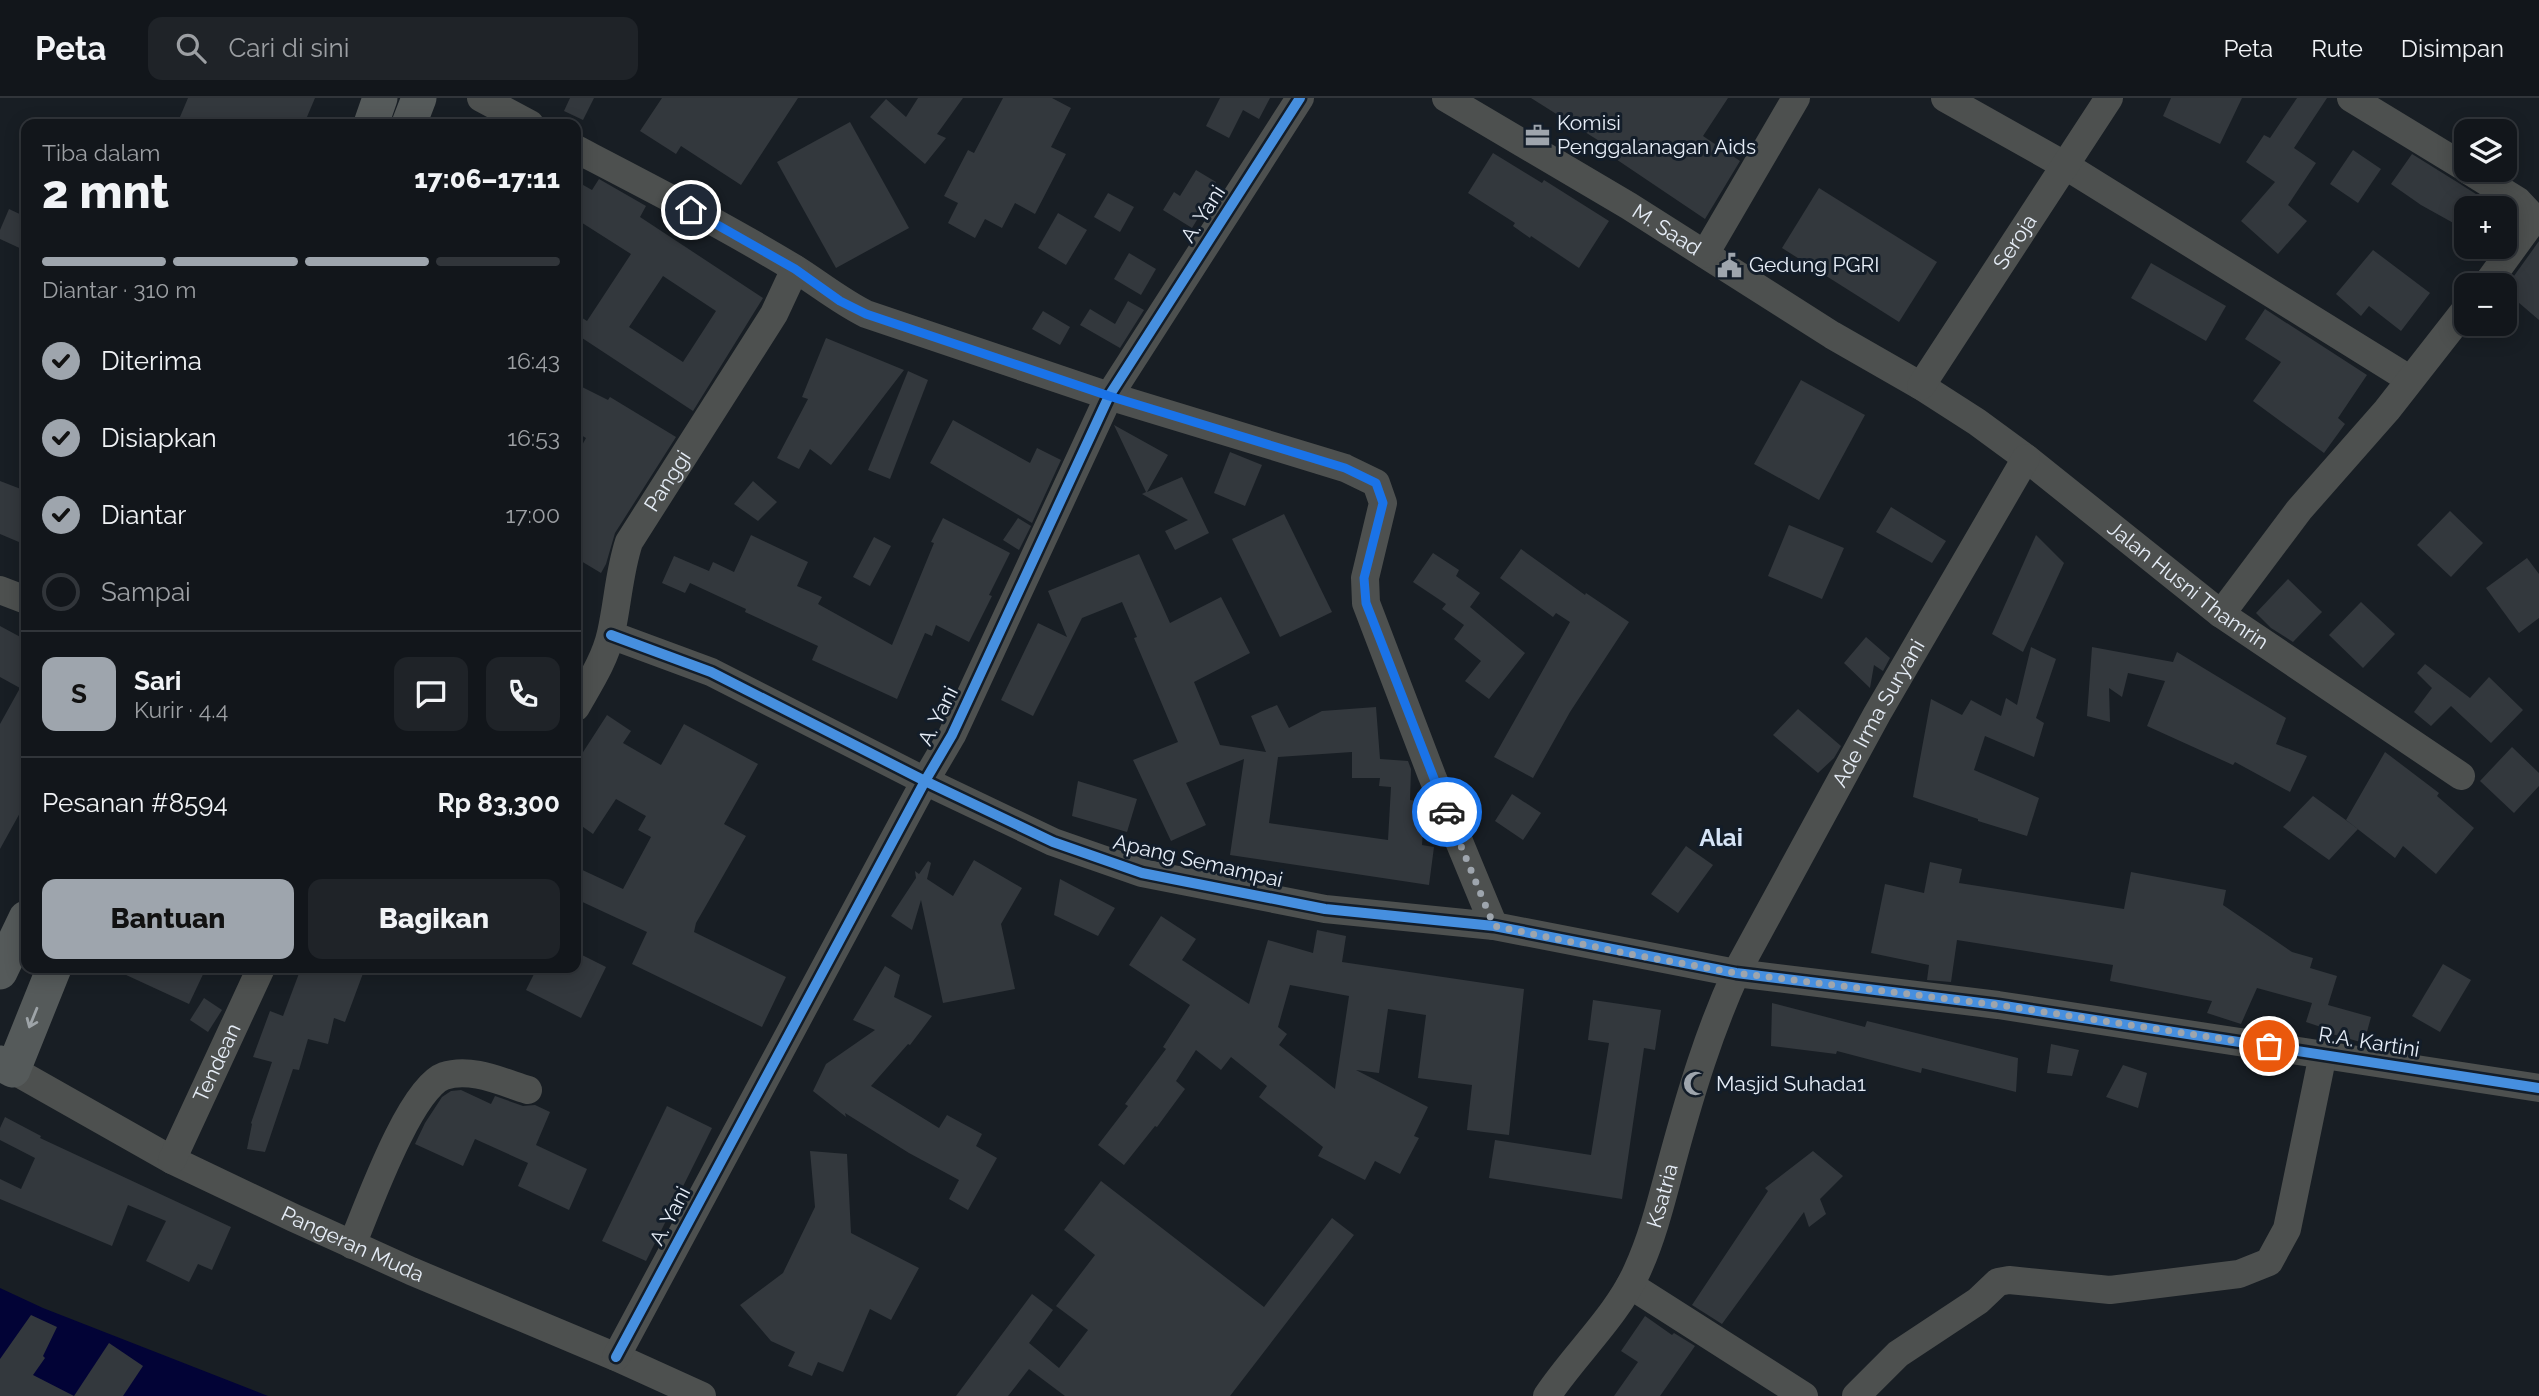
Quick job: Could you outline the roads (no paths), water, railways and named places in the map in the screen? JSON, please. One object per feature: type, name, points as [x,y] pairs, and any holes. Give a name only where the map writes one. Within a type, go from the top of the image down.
[{"type":"main road","points":[[373,119],[380,98]]},
{"type":"main road","points":[[411,119],[419,98]]},
{"type":"main road","points":[[0,972],[21,928]]},
{"type":"main road","points":[[6,1067],[52,973]]},
{"type":"street","points":[[481,98],[521,119]]},
{"type":"street","name":"A. Yani","points":[[616,1357],[952,735],[1109,396],[1300,98]]},
{"type":"street","name":"M. Saad","points":[[1446,98],[1705,254],[1832,335],[1921,386]]},
{"type":"street","points":[[1705,254],[1797,98]]},
{"type":"street","points":[[1945,98],[2066,166],[2409,379]]},
{"type":"street","name":"Seroja","points":[[1921,386],[2109,98]]},
{"type":"street","points":[[2351,98],[2454,161]]},
{"type":"street","points":[[581,152],[795,269],[840,301],[866,314],[1109,396],[1345,468],[1376,483],[1383,503],[1364,578],[1366,603],[1432,776],[1494,926]]},
{"type":"street","points":[[2488,182],[2518,201],[2532,216],[2529,226],[2495,273]]},
{"type":"street","name":"Panggi","points":[[581,698],[611,635],[621,565],[629,541],[774,314],[795,269]]},
{"type":"street","points":[[2221,614],[2299,510],[2386,410],[2454,324]]},
{"type":"street","name":"Jalan Husni Thamrin","points":[[1921,386],[2026,458],[2221,614],[2461,776]]},
{"type":"street","name":"Ade Irma Suryani","points":[[1736,973],[1877,714],[2026,458]]},
{"type":"street","points":[[0,590],[21,598]]},
{"type":"street","name":"Apang Semampai","points":[[611,635],[711,672],[925,781],[1053,842],[1142,873],[1325,909],[1494,926],[1736,973]]},
{"type":"street","name":"Tendean","points":[[172,1160],[259,973]]},
{"type":"street","name":"R.A. Kartini","points":[[1736,973],[1998,1005],[2539,1088]]},
{"type":"street","name":"Ksatria","points":[[1546,1396],[1630,1284],[1653,1230],[1716,1017],[1736,973]]},
{"type":"street","points":[[1856,1396],[1898,1354],[1978,1301],[1998,1282],[2009,1280],[2110,1290],[2239,1274],[2269,1262],[2287,1229],[2323,1054]]},
{"type":"street","name":"Pangeran Muda","points":[[6,1067],[172,1160],[411,1272],[616,1357],[702,1396]]},
{"type":"street","points":[[352,1245],[409,1114],[425,1091],[442,1076],[469,1073],[527,1090]]},
{"type":"street","points":[[1630,1284],[1804,1396]]},
{"type":"place","name":"Komisi Penggalanagan Aids","points":[[1537,135]]},
{"type":"place","name":"Gedung PGRI","points":[[1729,265]]},
{"type":"place","name":"Masjid Suhada1","points":[[1696,1084]]},
{"type":"district","name":"Alai","points":[[1721,838]]}]
